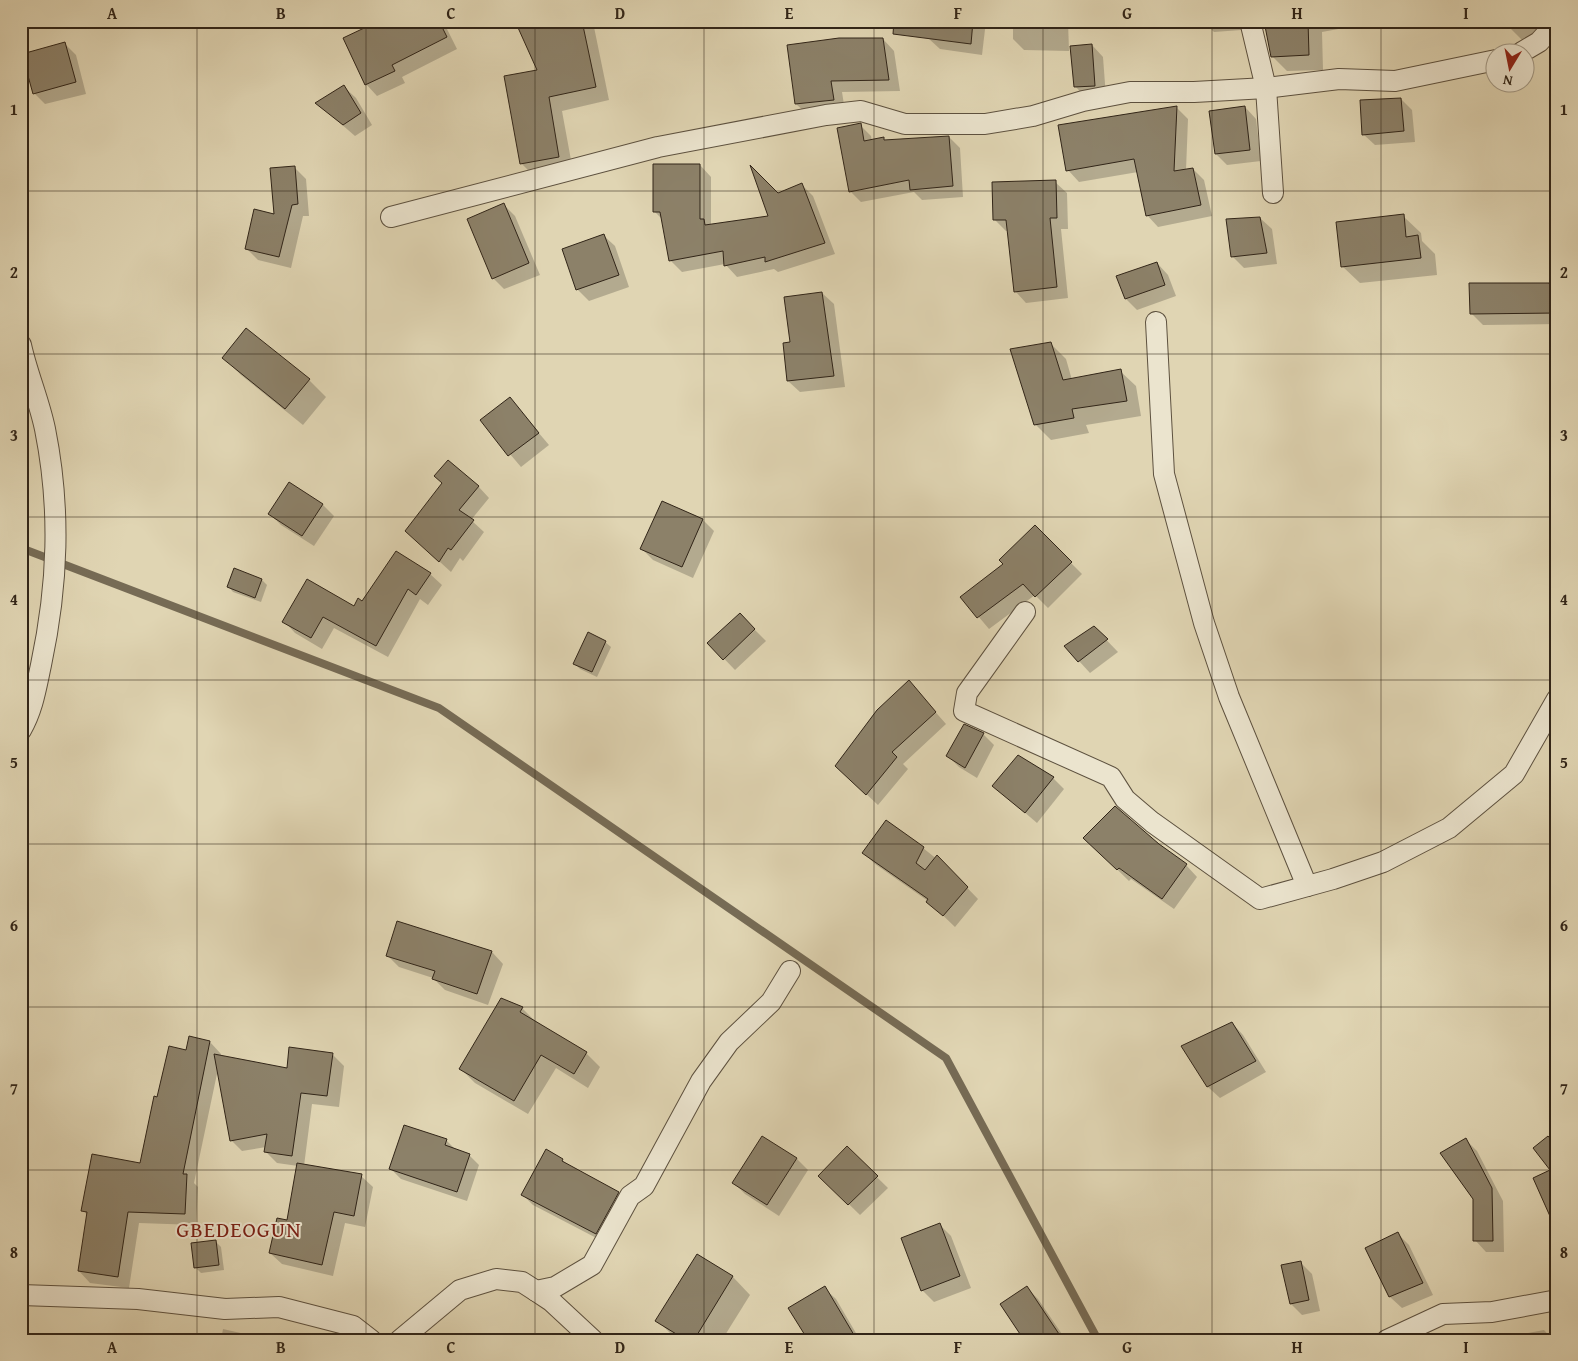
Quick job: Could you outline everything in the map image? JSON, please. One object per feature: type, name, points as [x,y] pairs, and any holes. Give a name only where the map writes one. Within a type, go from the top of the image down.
[{"type":"street","points":[[1250,21],[1266,88],[1273,194]]},
{"type":"street","points":[[1536,44],[1557,22]]},
{"type":"street","points":[[391,218],[658,148],[826,115],[861,111],[905,124],[984,124],[1033,116],[1083,100],[1130,92],[1194,92],[1266,88],[1339,79],[1395,81],[1486,62]]},
{"type":"street","points":[[1156,322],[1164,474],[1204,623],[1229,697],[1307,886]]},
{"type":"street","points":[[21,345],[44,428],[54,500],[55,579],[49,628],[30,713],[21,730]]},
{"type":"street","points":[[1025,612],[967,694],[964,711],[1111,778],[1124,799],[1152,822],[1260,899],[1383,862],[1449,828],[1514,774],[1557,699]]},
{"type":"street","points":[[536,1291],[555,1287],[592,1265],[630,1196],[644,1186],[700,1081],[729,1042],[771,1002],[790,971]]},
{"type":"street","points":[[400,1340],[460,1290],[496,1279],[522,1282],[551,1300],[593,1340]]},
{"type":"street","points":[[21,1295],[138,1299],[225,1309],[279,1307],[353,1326],[370,1340]]},
{"type":"street","points":[[1387,1340],[1443,1314],[1492,1312],[1557,1300]]},
{"type":"building","points":[[379,21],[439,21],[447,37],[392,65],[395,71],[365,85],[343,38]]},
{"type":"building","points":[[515,21],[582,21],[596,87],[549,97],[559,157],[520,164],[504,76],[537,70]]},
{"type":"building","points":[[894,21],[973,21],[971,44],[893,34]]},
{"type":"building","points":[[1264,21],[1308,21],[1309,55],[1271,57]]},
{"type":"building","points":[[839,38],[883,38],[889,80],[831,81],[834,100],[795,104],[787,45]]},
{"type":"building","points":[[65,42],[76,82],[33,94],[22,54]]},
{"type":"building","points":[[1092,44],[1095,86],[1074,87],[1070,46]]},
{"type":"building","points":[[344,85],[361,113],[343,125],[315,103]]},
{"type":"building","points":[[1401,98],[1404,131],[1362,135],[1360,100]]},
{"type":"building","points":[[1177,106],[1174,171],[1193,168],[1201,205],[1146,216],[1134,159],[1066,171],[1058,125]]},
{"type":"building","points":[[1245,106],[1250,150],[1215,154],[1209,111]]},
{"type":"building","points":[[861,123],[864,141],[884,137],[884,140],[949,136],[953,186],[910,190],[909,180],[849,192],[837,128]]},
{"type":"building","points":[[653,164],[700,164],[700,219],[704,219],[705,225],[768,216],[750,165],[778,193],[802,183],[825,243],[765,262],[765,257],[724,266],[723,251],[669,261],[660,212],[653,212]]},
{"type":"building","points":[[295,166],[298,204],[292,205],[279,257],[245,249],[254,209],[274,214],[270,168]]},
{"type":"building","points":[[1056,180],[1057,218],[1050,218],[1057,287],[1014,292],[1006,220],[993,220],[992,182]]},
{"type":"building","points":[[504,203],[529,263],[492,279],[467,219]]},
{"type":"building","points":[[1404,214],[1406,237],[1418,235],[1421,258],[1341,267],[1336,222]]},
{"type":"building","points":[[1260,217],[1267,253],[1231,257],[1226,219]]},
{"type":"building","points":[[604,234],[619,275],[576,290],[562,249]]},
{"type":"building","points":[[1157,262],[1165,285],[1125,299],[1116,276]]},
{"type":"building","points":[[1469,283],[1549,283],[1557,300],[1557,313],[1470,314]]},
{"type":"building","points":[[822,292],[834,376],[787,381],[783,343],[790,342],[784,297]]},
{"type":"building","points":[[246,328],[310,379],[285,409],[222,358]]},
{"type":"building","points":[[1051,342],[1063,380],[1121,369],[1127,401],[1072,409],[1074,418],[1034,425],[1010,349]]},
{"type":"building","points":[[510,397],[539,433],[508,456],[480,420]]},
{"type":"building","points":[[448,460],[479,486],[459,510],[474,520],[451,550],[448,548],[439,562],[405,531],[442,483],[434,476]]},
{"type":"building","points":[[289,482],[323,504],[302,536],[268,514]]},
{"type":"building","points":[[662,501],[703,519],[682,567],[640,549]]},
{"type":"building","points":[[1035,525],[1072,562],[1035,597],[1023,584],[977,618],[960,597],[1003,564],[999,560]]},
{"type":"building","points":[[396,551],[431,573],[416,595],[408,589],[376,646],[323,617],[311,638],[282,622],[307,579],[354,606],[358,598],[362,601]]},
{"type":"building","points":[[234,568],[262,579],[255,598],[227,587]]},
{"type":"building","points":[[740,613],[755,629],[723,660],[707,643]]},
{"type":"building","points":[[1094,626],[1108,639],[1078,662],[1064,646]]},
{"type":"building","points":[[588,632],[606,641],[592,672],[573,664]]},
{"type":"building","points":[[909,680],[936,712],[892,752],[897,757],[866,795],[835,766],[877,710]]},
{"type":"building","points":[[964,724],[984,733],[965,768],[946,756]]},
{"type":"building","points":[[1018,755],[1054,777],[1025,813],[992,786]]},
{"type":"building","points":[[1115,806],[1159,844],[1187,864],[1162,899],[1119,868],[1117,870],[1083,838]]},
{"type":"building","points":[[886,820],[924,847],[916,863],[925,870],[937,855],[968,887],[943,916],[926,902],[928,899],[862,853]]},
{"type":"building","points":[[397,921],[492,951],[477,994],[432,979],[435,971],[386,956]]},
{"type":"building","points":[[501,998],[523,1007],[520,1012],[587,1052],[574,1074],[541,1055],[514,1101],[459,1069]]},
{"type":"building","points":[[1232,1022],[1256,1061],[1207,1087],[1181,1046]]},
{"type":"building","points":[[189,1036],[210,1041],[183,1174],[187,1174],[185,1214],[128,1212],[118,1277],[78,1271],[87,1212],[81,1211],[92,1154],[140,1163],[154,1096],[157,1097],[169,1046],[186,1050]]},
{"type":"building","points":[[289,1047],[333,1053],[327,1096],[301,1093],[292,1156],[264,1152],[267,1134],[230,1141],[214,1054],[287,1068]]},
{"type":"building","points":[[404,1125],[447,1139],[445,1145],[470,1154],[457,1192],[389,1169]]},
{"type":"building","points":[[762,1136],[797,1158],[767,1205],[732,1183]]},
{"type":"building","points":[[1548,1136],[1557,1146],[1557,1232],[1533,1178],[1550,1170],[1533,1148]]},
{"type":"building","points":[[1466,1138],[1492,1188],[1493,1241],[1473,1241],[1473,1199],[1440,1153]]},
{"type":"building","points":[[847,1146],[878,1176],[848,1205],[818,1176]]},
{"type":"building","points":[[546,1149],[563,1159],[562,1161],[619,1192],[596,1234],[521,1195]]},
{"type":"building","points":[[297,1163],[362,1174],[354,1216],[334,1212],[322,1265],[269,1253],[277,1218],[287,1220]]},
{"type":"building","points":[[940,1223],[960,1276],[921,1291],[901,1238]]},
{"type":"building","points":[[1398,1232],[1423,1283],[1389,1297],[1365,1248]]},
{"type":"building","points":[[216,1240],[219,1265],[194,1268],[191,1243]]},
{"type":"building","points":[[697,1254],[733,1276],[694,1340],[686,1340],[655,1321]]},
{"type":"building","points":[[1301,1261],[1309,1300],[1290,1304],[1281,1265]]},
{"type":"building","points":[[825,1286],[857,1340],[808,1340],[788,1308]]},
{"type":"building","points":[[1027,1286],[1063,1340],[1024,1340],[1000,1304]]},
{"type":"waterway","points":[[21,548],[439,708],[946,1058],[1098,1340]]},
{"type":"district","name":"GBEDEOGUN","points":[[239,1229]]}]
